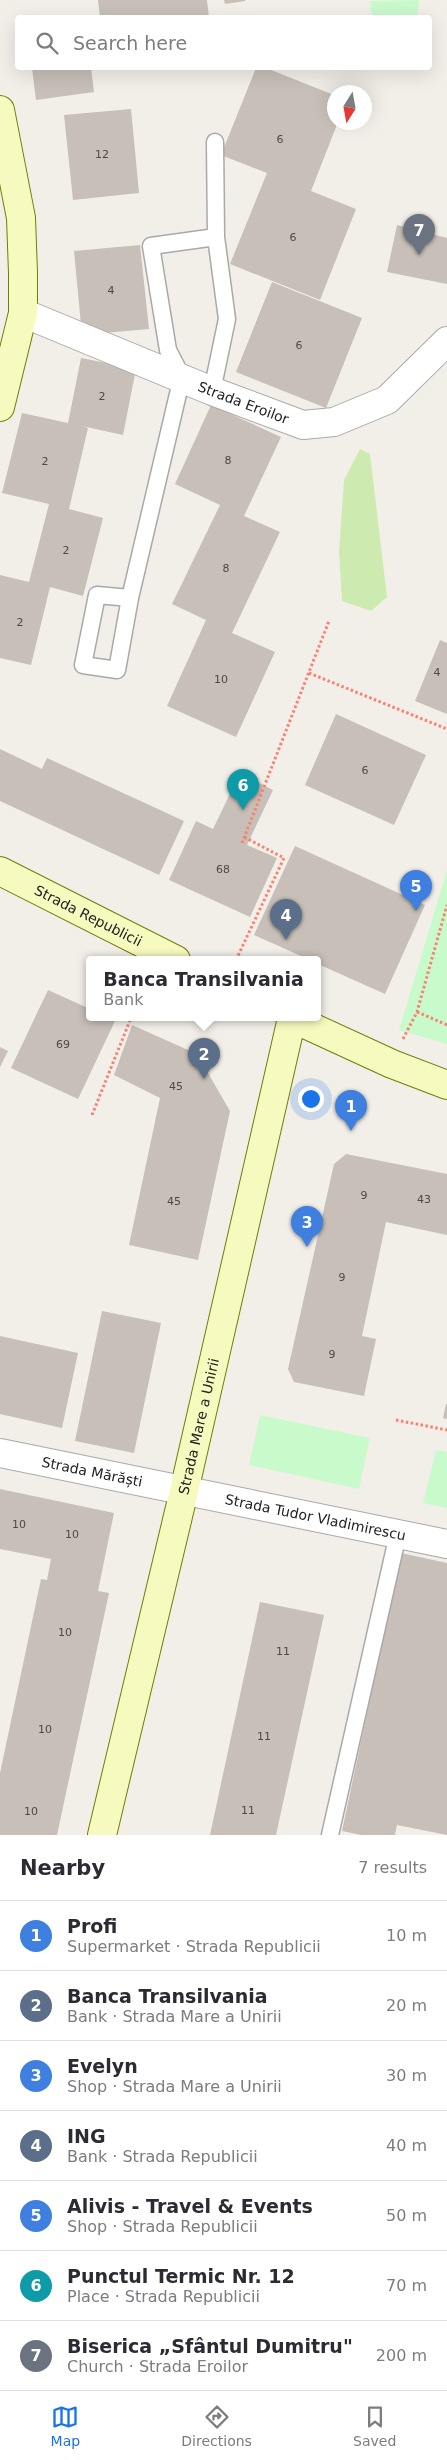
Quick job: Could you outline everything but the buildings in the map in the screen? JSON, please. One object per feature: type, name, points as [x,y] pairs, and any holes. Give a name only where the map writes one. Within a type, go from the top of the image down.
[{"type":"main road","points":[[0,110],[21,218],[23,313],[0,407]]},
{"type":"main road","name":"Strada Republicii","points":[[0,872],[168,956]]},
{"type":"main road","name":"Strada Mare a Unirii","points":[[102,1835],[184,1491],[291,1021]]},
{"type":"main road","points":[[299,1021],[392,1064],[447,1085]]},
{"type":"street","name":"Strada Eroilor","points":[[23,313],[212,391],[303,426],[334,422],[387,400],[447,340]]},
{"type":"street","name":"Strada Mărăști","points":[[0,1452],[184,1491]]},
{"type":"street","name":"Strada Tudor Vladimirescu","points":[[184,1491],[447,1544]]},
{"type":"lane","points":[[212,391],[227,318],[216,237],[216,142]]},
{"type":"lane","points":[[130,598],[97,595],[83,666],[117,670],[130,598],[182,377],[168,350],[151,246],[216,237]]},
{"type":"lane","points":[[330,1835],[398,1534]]},
{"type":"path","points":[[242,843],[330,621]]},
{"type":"path","points":[[309,673],[447,729]]},
{"type":"path","points":[[238,956],[284,858],[244,837]]},
{"type":"path","points":[[392,1064],[417,1012],[447,905]]},
{"type":"path","points":[[417,1012],[447,1025]]},
{"type":"path","points":[[92,1115],[130,1021]]},
{"type":"path","points":[[396,1420],[447,1430]]},
{"type":"green space","points":[[419,0],[417,15],[372,15],[370,1]]},
{"type":"green space","points":[[360,449],[370,454],[387,597],[371,611],[342,601],[339,551],[344,480]]},
{"type":"green space","points":[[447,870],[447,1044],[399,1030]]},
{"type":"green space","points":[[260,1415],[370,1438],[359,1489],[249,1465]]},
{"type":"green space","points":[[436,1450],[447,1452],[447,1508],[423,1503]]},
{"type":"place","name":"Biserica „Sfântul Dumitru\"","points":[[419,255]]},
{"type":"place","name":"Punctul Termic Nr. 12","points":[[243,810]]},
{"type":"place","name":"Alivis - Travel & Events","points":[[416,911]]},
{"type":"place","name":"ING","points":[[286,940]]},
{"type":"place","name":"Banca Transilvania","points":[[204,1079]]},
{"type":"place","name":"Profi","points":[[351,1131]]},
{"type":"place","name":"Evelyn","points":[[307,1247]]}]
